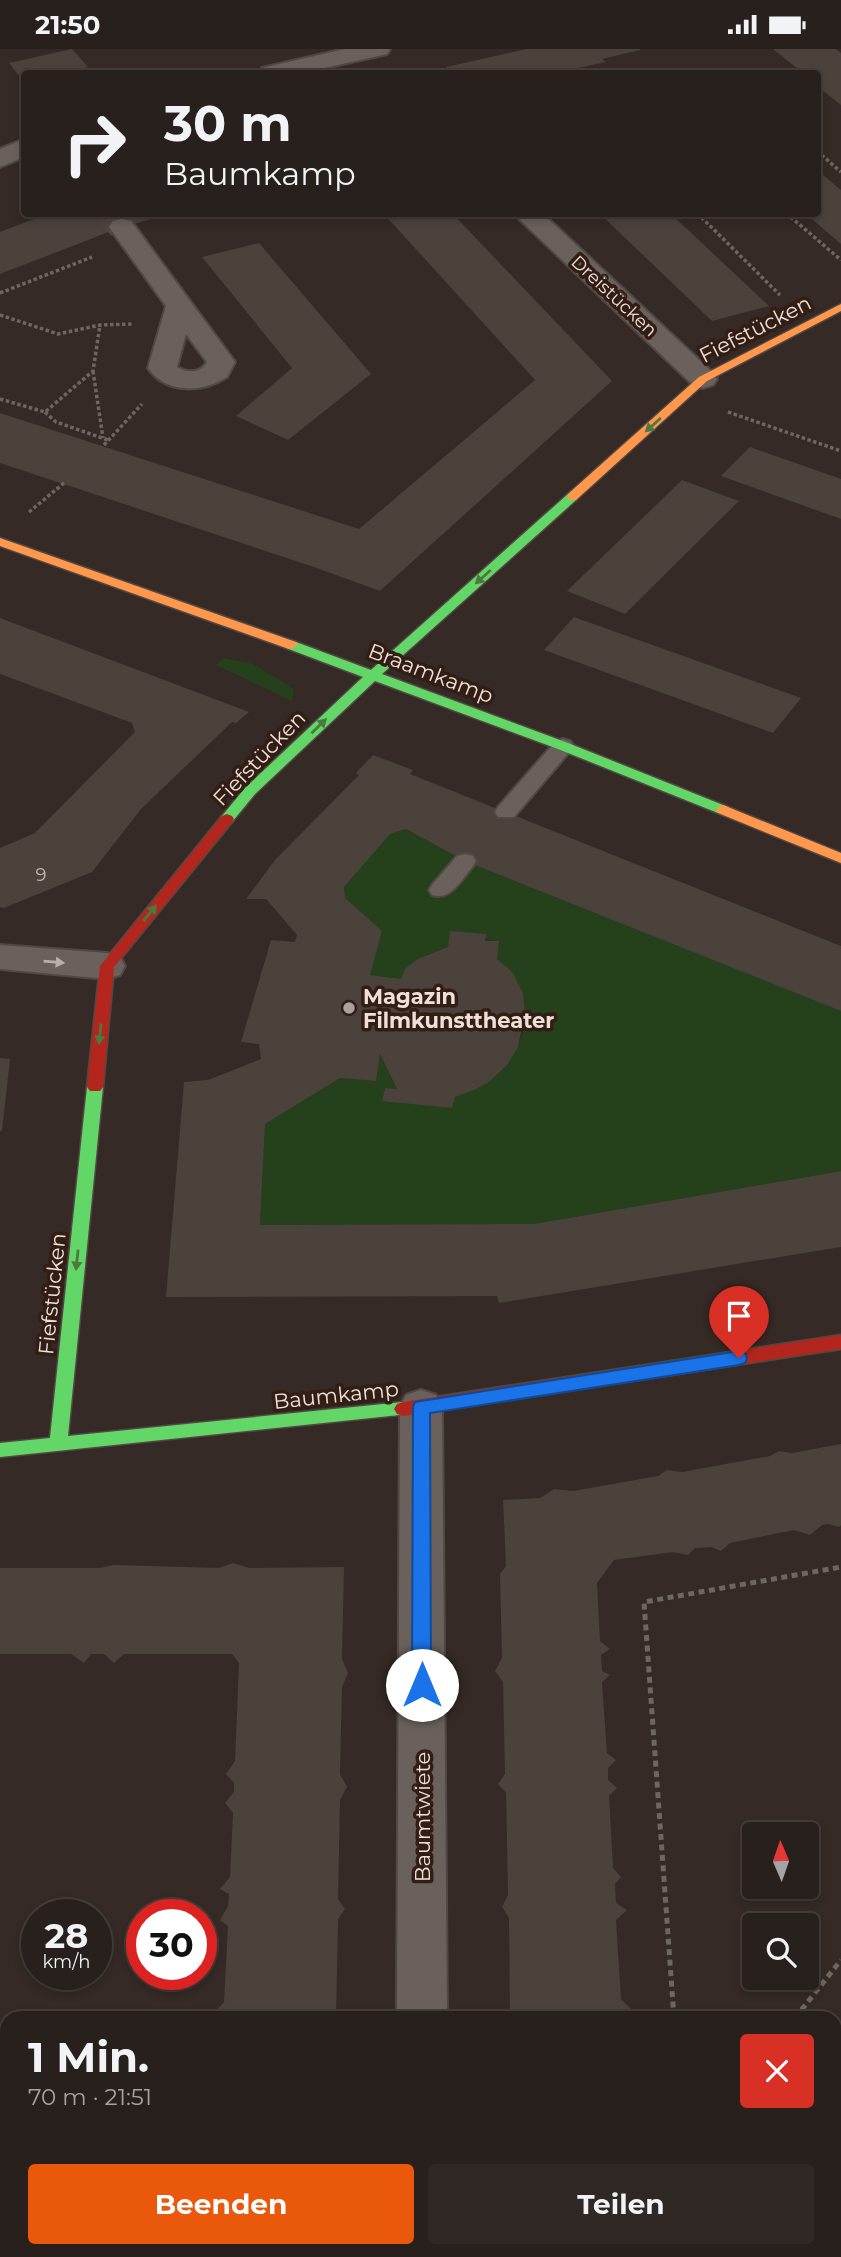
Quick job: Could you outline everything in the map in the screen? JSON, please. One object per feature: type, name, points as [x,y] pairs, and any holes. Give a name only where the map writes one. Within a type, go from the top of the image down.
[{"type":"street","points":[[284,70],[368,51],[375,70]]},
{"type":"street","points":[[0,159],[21,148]]},
{"type":"street","name":"Dreistücken","points":[[530,217],[694,388]]},
{"type":"street","points":[[127,234],[177,314],[219,358],[220,366],[213,374],[196,380],[169,376],[162,368],[177,314]]},
{"type":"street","name":"Fiefstücken","points":[[58,1445],[107,966],[250,791],[374,674],[694,388],[841,307]]},
{"type":"street","name":"Braamkamp","points":[[0,542],[374,674],[563,746],[841,858]]},
{"type":"street","points":[[0,957],[107,966]]},
{"type":"street","name":"Baumkamp","points":[[0,1450],[421,1407],[841,1342]]},
{"type":"street","name":"Baumtwiete","points":[[421,1407],[422,2011]]},
{"type":"lane","points":[[506,812],[563,746]]},
{"type":"lane","points":[[440,890],[465,861]]},
{"type":"path","points":[[821,154],[841,172]]},
{"type":"path","points":[[701,217],[811,325]]},
{"type":"path","points":[[791,217],[841,260]]},
{"type":"path","points":[[0,293],[127,234]]},
{"type":"path","points":[[0,315],[58,334],[177,314]]},
{"type":"path","points":[[100,325],[93,371],[106,439]]},
{"type":"path","points":[[45,412],[93,371]]},
{"type":"path","points":[[104,445],[106,439],[169,376]]},
{"type":"path","points":[[694,388],[841,451]]},
{"type":"path","points":[[0,400],[45,412],[57,422],[106,439]]},
{"type":"path","points":[[673,2011],[644,1602],[841,1567]]},
{"type":"path","points":[[801,2011],[841,1961]]},
{"type":"green space","points":[[223,658],[253,664],[294,689],[292,701],[216,665]]},
{"type":"green space","points":[[406,829],[465,861],[841,1011],[841,1171],[534,1224],[260,1225],[265,1124],[340,1078],[376,1081],[380,1054],[397,1089],[385,1088],[383,1100],[452,1108],[455,1097],[496,1074],[511,1057],[521,1039],[525,1019],[523,999],[514,978],[497,959],[499,942],[450,931],[448,947],[418,959],[401,979],[370,975],[345,898],[344,887],[390,834]]},
{"type":"building","points":[[72,49],[88,67],[74,70],[21,70],[21,78],[9,63]]},
{"type":"building","points":[[527,49],[640,49],[602,59],[606,62],[569,70],[450,70],[446,67]]},
{"type":"building","points":[[773,49],[836,49],[841,53],[841,105],[821,89],[821,70],[799,70]]},
{"type":"building","points":[[821,173],[841,190],[841,244],[810,217],[821,217]]},
{"type":"building","points":[[39,217],[159,217],[122,227],[0,274],[0,232]]},
{"type":"building","points":[[387,217],[456,217],[612,381],[380,591],[0,463],[0,413],[359,529],[535,380]]},
{"type":"building","points":[[603,217],[674,217],[769,306],[712,321]]},
{"type":"building","points":[[259,243],[371,374],[288,440],[236,416],[292,368],[202,257]]},
{"type":"building","points":[[750,447],[841,479],[841,519],[721,476]]},
{"type":"building","points":[[682,480],[739,501],[625,614],[567,591]]},
{"type":"building","points":[[574,617],[801,698],[773,733],[544,650]]},
{"type":"building","points":[[0,618],[249,712],[236,723],[232,722],[141,809],[92,872],[4,908],[0,907],[0,848],[35,833],[135,732],[132,723],[0,674]]},
{"type":"building","points":[[373,755],[413,770],[410,774],[841,946],[841,1011],[465,861],[406,829],[390,834],[344,887],[345,898],[382,931],[370,975],[401,979],[405,969],[418,959],[448,947],[450,931],[486,934],[485,941],[499,941],[497,959],[512,972],[523,993],[525,1012],[518,1047],[507,1065],[490,1081],[455,1097],[452,1108],[382,1101],[385,1088],[397,1089],[380,1054],[376,1081],[340,1078],[265,1124],[260,1225],[534,1224],[841,1171],[841,1247],[499,1303],[497,1296],[166,1297],[184,1082],[208,1080],[261,1059],[259,1044],[241,1042],[271,940],[295,942],[297,935],[266,899],[246,899],[275,860],[359,775],[356,773]]},
{"type":"building","points":[[0,1058],[10,1059],[2,1131],[0,1131]]},
{"type":"building","points":[[841,1444],[839,1527],[828,1524],[822,1525],[810,1535],[794,1530],[730,1543],[721,1551],[711,1547],[695,1548],[688,1555],[673,1552],[614,1560],[597,1583],[600,1641],[610,1649],[601,1655],[602,1671],[610,1675],[602,1682],[607,1753],[616,1760],[608,1768],[608,1780],[617,1788],[609,1796],[613,1868],[621,1877],[615,1884],[616,1903],[627,1910],[616,1920],[621,1999],[632,2010],[510,2011],[509,1918],[502,1907],[508,1895],[506,1793],[498,1784],[505,1774],[503,1682],[495,1671],[502,1658],[500,1574],[506,1566],[503,1500],[540,1498],[554,1489],[573,1491],[658,1476],[667,1470],[682,1472],[770,1456],[779,1451],[792,1453]]},
{"type":"building","points":[[233,1563],[249,1568],[344,1567],[342,1659],[348,1673],[342,1687],[340,1774],[347,1787],[340,1800],[338,1899],[345,1909],[338,1919],[336,2011],[216,2011],[224,2002],[228,1926],[220,1920],[228,1906],[229,1894],[220,1889],[230,1877],[233,1813],[225,1803],[234,1792],[234,1783],[226,1774],[235,1761],[239,1663],[232,1654],[124,1654],[114,1663],[104,1654],[91,1654],[84,1663],[71,1654],[0,1654],[0,1568],[99,1568],[114,1565],[219,1568]]},
{"type":"tunnel","points":[[114,217],[122,227]]},
{"type":"traffic: fast","points":[[227,819],[250,791],[374,674],[572,497]]},
{"type":"traffic: fast","points":[[291,645],[563,746],[723,810]]},
{"type":"traffic: fast","points":[[58,1445],[95,1087]]},
{"type":"traffic: fast","points":[[0,1450],[403,1409]]},
{"type":"traffic: slow","points":[[572,497],[703,379],[841,307]]},
{"type":"traffic: slow","points":[[0,542],[291,645]]},
{"type":"traffic: slow","points":[[723,810],[841,858]]},
{"type":"traffic: jam","points":[[95,1087],[107,966],[227,819]]},
{"type":"traffic: jam","points":[[403,1409],[841,1342]]},
{"type":"place","name":"Magazin Filmkunsttheater","points":[[349,1008]]},
{"type":"route","points":[[422,1685],[421,1407],[739,1358]]}]
